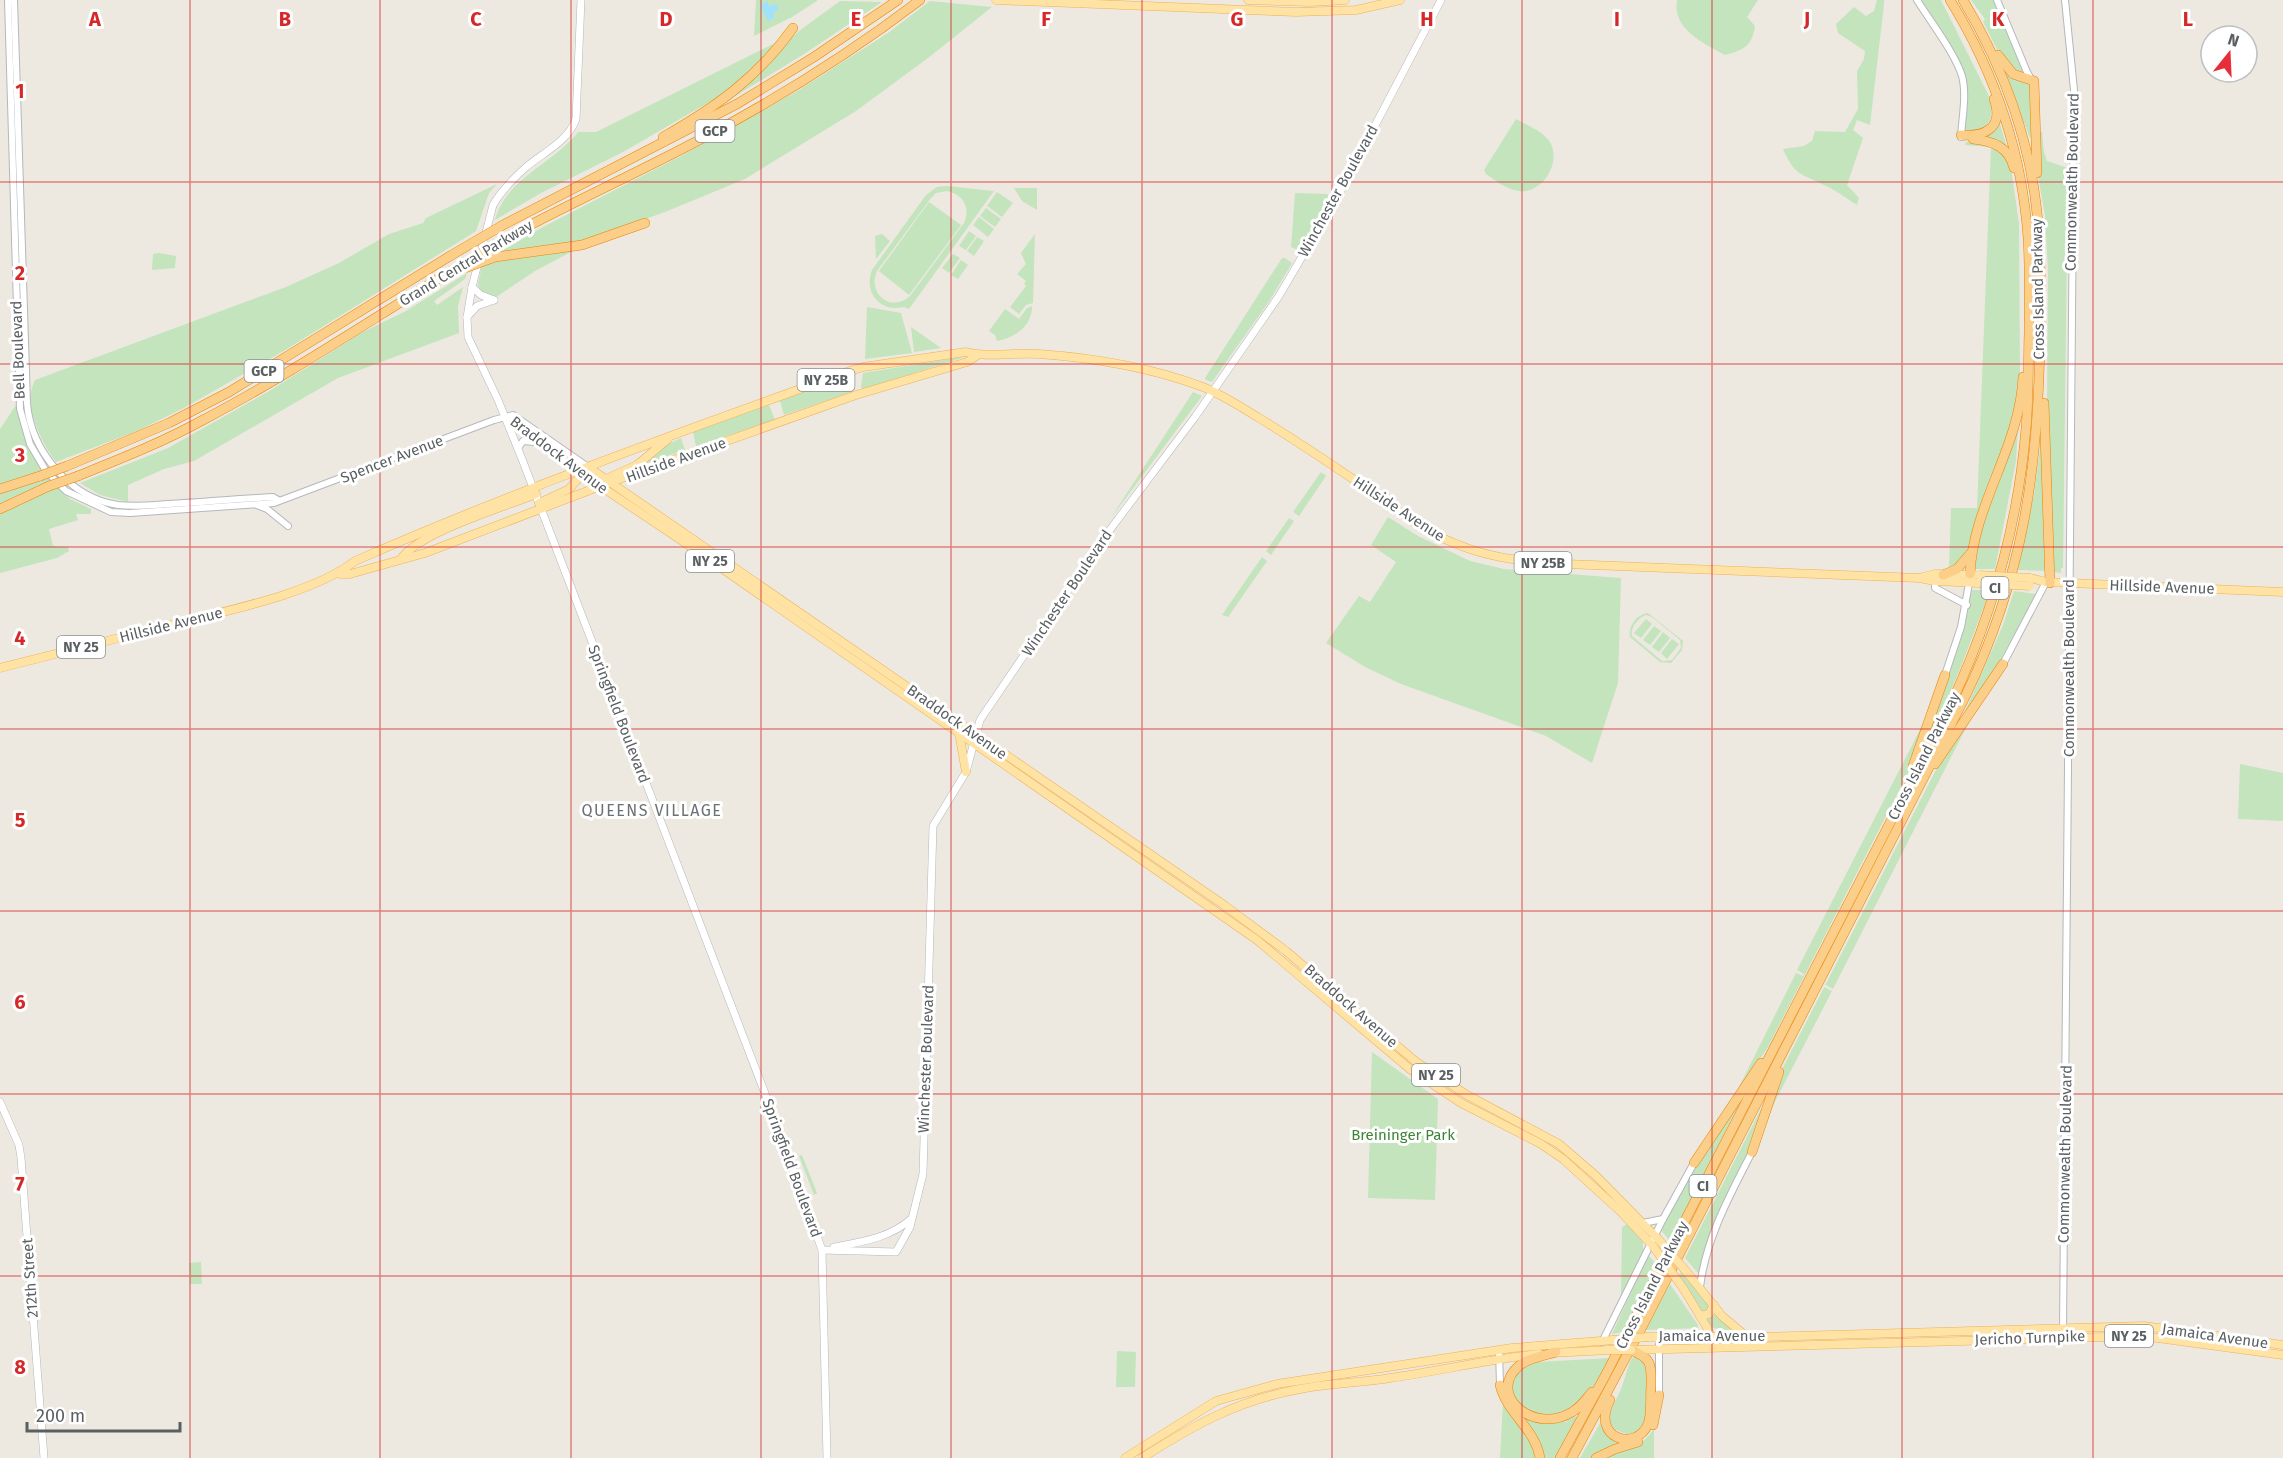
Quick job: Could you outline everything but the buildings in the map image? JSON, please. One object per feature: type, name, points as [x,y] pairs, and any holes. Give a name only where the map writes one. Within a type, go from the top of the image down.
[{"type":"highway","name":"Grand Central Parkway","points":[[0,489],[67,466],[169,423],[229,392],[503,225],[737,104],[814,57],[898,0]]},
{"type":"highway","name":"Grand Central Parkway","points":[[0,502],[78,476],[162,441],[227,408],[513,234],[682,149],[743,115],[829,63],[921,0]]},
{"type":"highway","name":"Cross Island Parkway","points":[[1572,1458],[1620,1370],[1967,669],[2000,570],[2021,473],[2027,414],[2029,256],[2026,211],[2019,166],[2007,122],[1985,64],[1950,0]]},
{"type":"highway","name":"Cross Island Parkway","points":[[1560,1458],[1922,780],[1984,654],[2001,611],[2017,557],[2036,447],[2040,260],[2036,203],[2026,148],[2015,111],[2001,74],[1963,0]]},
{"type":"highway","points":[[1975,21],[2010,71],[2019,77],[2034,81],[2036,203]]},
{"type":"highway","points":[[556,196],[672,132],[736,90],[774,54],[793,28]]},
{"type":"highway","points":[[1961,137],[1985,133],[1993,126],[1997,115],[1996,105],[1970,35]]},
{"type":"highway","points":[[1961,137],[1990,141],[2007,153],[2013,163],[2017,186],[2026,211]]},
{"type":"highway","points":[[443,276],[495,257],[582,245],[645,224]]},
{"type":"highway","points":[[1974,579],[1973,548],[1982,513],[2008,450],[2015,425],[2028,339]]},
{"type":"highway","points":[[2040,344],[2044,382],[2046,582]]},
{"type":"highway","points":[[0,484],[40,476]]},
{"type":"highway","points":[[0,509],[49,486]]},
{"type":"highway","points":[[1939,578],[1957,569],[1973,548]]},
{"type":"highway","points":[[1922,780],[1938,760],[2002,664]]},
{"type":"highway","points":[[1893,817],[1926,733],[1945,675]]},
{"type":"highway","points":[[1752,1152],[1796,1017]]},
{"type":"highway","points":[[1694,1163],[1796,1017]]},
{"type":"highway","points":[[1620,1370],[1606,1407],[1604,1421],[1611,1433],[1627,1439],[1640,1435],[1649,1420],[1651,1367],[1647,1358],[1637,1351]]},
{"type":"highway","points":[[1556,1352],[1527,1360],[1512,1374],[1509,1386],[1511,1399],[1526,1415],[1550,1419],[1570,1414],[1581,1405],[1605,1376]]},
{"type":"highway","points":[[1500,1385],[1509,1407],[1532,1434],[1540,1458]]},
{"type":"highway","points":[[1596,1458],[1646,1437],[1654,1422],[1659,1395]]},
{"type":"main road","name":"Springfield Boulevard","points":[[581,0],[574,123],[568,134],[523,170],[499,194],[493,205],[472,287],[467,317],[469,341],[505,416],[535,491],[779,1130],[822,1250],[827,1458]]},
{"type":"main road","points":[[996,0],[1296,12],[1356,9],[1400,0]]},
{"type":"main road","points":[[1248,0],[1310,2],[1345,0]]},
{"type":"main road","name":"Winchester Boulevard","points":[[822,1250],[896,1252],[908,1232],[923,1174],[933,826],[966,772],[980,720],[1094,552],[1214,391],[1279,296],[1340,192],[1441,0]]},
{"type":"main road","points":[[467,317],[477,306],[494,300],[481,295],[472,287]]},
{"type":"main road","name":"Hillside Avenue","points":[[0,668],[248,605],[340,574],[363,558],[674,434],[863,367],[966,352],[978,356],[1017,353],[1101,360],[1144,368],[1214,391],[1299,442],[1436,535],[1491,557],[1512,561],[2283,592]]},
{"type":"main road","name":"Hillside Avenue","points":[[608,480],[856,395],[967,362],[978,356]]},
{"type":"main road","points":[[600,487],[608,480],[637,465],[674,434]]},
{"type":"main road","points":[[540,506],[569,489],[582,471]]},
{"type":"main road","name":"Braddock Avenue","points":[[582,471],[608,480],[836,638],[1257,940],[1411,1070],[1461,1103],[1540,1144],[1563,1159],[1685,1270],[1725,1318],[1747,1337]]},
{"type":"main road","name":"Braddock Avenue","points":[[582,471],[600,487],[678,538],[959,733],[975,739],[1224,904],[1286,951],[1415,1061],[1467,1095],[1559,1144],[1595,1175],[1642,1222],[1700,1316],[1713,1347]]},
{"type":"main road","name":"Hillside Avenue","points":[[340,574],[350,574],[425,553],[540,506],[600,487]]},
{"type":"main road","points":[[401,559],[407,550],[434,535],[535,491]]},
{"type":"main road","points":[[831,646],[836,638]]},
{"type":"main road","points":[[959,733],[966,772]]},
{"type":"main road","name":"212th Street","points":[[0,1102],[20,1145],[44,1458]]},
{"type":"main road","points":[[822,1250],[858,1243],[886,1234],[902,1227],[911,1218]]},
{"type":"main road","points":[[1700,1316],[1709,1314],[1714,1305]]},
{"type":"main road","name":"Jamaica Avenue","points":[[1142,1458],[1220,1412],[1278,1393],[1337,1383],[1390,1378],[1499,1354],[1739,1346],[1768,1341],[1849,1334],[2146,1326],[2283,1346]]},
{"type":"main road","points":[[1822,1344],[1826,1339],[1849,1334]]},
{"type":"main road","name":"Jamaica Avenue","points":[[1125,1458],[1205,1407],[1233,1395],[1319,1376],[1659,1336],[1747,1337],[1768,1341],[1822,1344],[1919,1341]]},
{"type":"main road","points":[[1739,1346],[1747,1337]]},
{"type":"main road","name":"Jericho Turnpike","points":[[1919,1341],[2157,1337],[2283,1355]]},
{"type":"street","name":"Bell Boulevard","points":[[8,0],[20,409],[30,444],[46,471],[66,491],[111,512]]},
{"type":"street","name":"Bell Boulevard","points":[[14,0],[29,418],[41,449],[62,475],[90,495],[118,505]]},
{"type":"street","points":[[1917,0],[1962,76],[1961,137]]},
{"type":"street","points":[[1997,0],[2027,72],[2034,81]]},
{"type":"street","name":"Commonwealth Boulevard","points":[[2063,1337],[2074,90],[2065,0]]},
{"type":"street","name":"Braddock Avenue","points":[[505,416],[513,415],[582,471]]},
{"type":"street","name":"Spencer Avenue","points":[[111,512],[274,503],[505,416]]},
{"type":"street","name":"Braddock Avenue","points":[[505,416],[540,444],[582,471]]},
{"type":"street","points":[[518,448],[526,440],[540,444]]},
{"type":"street","name":"Spencer Avenue","points":[[118,505],[273,497],[278,500]]},
{"type":"street","points":[[256,504],[267,509],[288,526]]},
{"type":"street","points":[[1939,578],[1935,588],[1967,605]]},
{"type":"street","name":"Cross Island Parkway","points":[[1945,675],[1959,636],[1974,579]]},
{"type":"street","points":[[2002,664],[2046,582]]},
{"type":"street","name":"Cross Island Parkway","points":[[1700,1287],[1704,1262],[1715,1227],[1752,1152]]},
{"type":"street","name":"Cross Island Parkway","points":[[1602,1342],[1663,1219],[1694,1163]]},
{"type":"street","points":[[1642,1222],[1663,1219]]},
{"type":"street","points":[[1659,1336],[1659,1395]]},
{"type":"street","points":[[1499,1354],[1500,1385]]},
{"type":"green space","points":[[756,0],[817,1],[792,17],[754,36]]},
{"type":"green space","points":[[1677,0],[1758,0],[1747,17],[1755,26],[1752,38],[1742,49],[1725,55],[1699,40],[1684,27],[1679,19]]},
{"type":"green space","points":[[1877,0],[1884,0],[1884,4],[1870,125],[1857,120],[1853,130],[1863,138],[1847,185],[1859,198],[1857,205],[1833,189],[1799,173],[1783,149],[1804,146],[1812,141],[1815,131],[1845,132],[1858,109],[1857,71],[1864,59],[1865,51],[1838,33],[1836,24],[1854,7],[1866,16],[1874,11]]},
{"type":"green space","points":[[1922,0],[1941,0],[1988,94],[1991,109],[1990,120],[1977,131],[1969,134],[1964,130],[1967,84],[1964,71]]},
{"type":"green space","points":[[1971,0],[1994,0],[2024,75],[2020,76],[2000,55],[1983,22],[1985,19]]},
{"type":"green space","points":[[840,1],[882,2],[804,54],[727,101],[799,31]]},
{"type":"green space","points":[[930,1],[992,7],[856,111],[745,179],[665,212],[574,244],[498,253],[543,227],[681,156],[799,90],[888,33]]},
{"type":"green space","points":[[777,42],[780,44],[725,93],[623,152],[541,193],[495,220],[509,193],[578,132],[596,132]]},
{"type":"green space","points":[[2009,73],[2017,80],[2032,84],[2033,137],[2030,138],[2006,76]]},
{"type":"green space","points":[[2039,90],[2040,132],[2042,132],[2047,161],[2068,168],[2063,568],[2061,568],[2061,573],[2054,572],[2047,412],[2048,270],[2045,216],[2037,170]]},
{"type":"green space","points":[[1516,119],[1543,135],[1550,142],[1553,150],[1552,168],[1548,176],[1535,188],[1527,191],[1506,187],[1486,174],[1484,170]]},
{"type":"green space","points":[[2000,124],[2007,148],[1985,137]]},
{"type":"green space","points":[[1966,142],[1985,143],[2002,151],[2011,168],[2019,224],[2020,379],[2012,426],[1970,549],[1955,568],[1949,568],[1951,508],[1977,508],[1991,147],[1965,145]]},
{"type":"green space","points":[[497,184],[489,193],[476,231],[287,349],[184,408],[137,431],[56,462],[39,434],[31,400],[35,380],[286,287],[339,263],[389,234],[423,223],[426,218]]},
{"type":"green space","points":[[937,187],[994,191],[909,309],[881,304],[872,293],[870,286],[872,270],[926,195]],"holes":[[[947,191],[961,198],[966,207],[964,223],[910,296],[903,301],[895,302],[883,299],[875,287],[877,271],[931,198],[936,193]]]},
{"type":"green space","points":[[1014,188],[1037,188],[1037,210],[1022,201]]},
{"type":"green space","points":[[997,192],[1013,203],[1002,217],[987,206]]},
{"type":"green space","points":[[1295,193],[1327,194],[1329,196],[1300,251],[1291,247]]},
{"type":"green space","points":[[929,202],[961,225],[909,295],[879,271]]},
{"type":"green space","points":[[986,208],[1001,219],[995,227],[980,216]]},
{"type":"green space","points":[[979,217],[994,229],[988,237],[973,225]]},
{"type":"green space","points":[[969,231],[976,236],[966,250],[959,246]]},
{"type":"green space","points":[[882,234],[890,241],[876,259],[875,236]]},
{"type":"green space","points":[[1035,234],[1033,303],[1026,305],[1019,314],[1010,307],[1026,286],[1024,284],[1026,281],[1017,274],[1026,264],[1021,253]]},
{"type":"green space","points":[[977,237],[984,241],[974,256],[967,251]]},
{"type":"green space","points":[[573,251],[535,271],[496,297],[491,297],[479,290],[478,283],[482,266],[517,256]]},
{"type":"green space","points":[[153,254],[176,256],[175,268],[152,270]]},
{"type":"green space","points":[[953,254],[960,258],[949,273],[942,268]]},
{"type":"green space","points":[[1282,258],[1292,263],[1270,300],[1212,382],[1206,380],[1205,378]]},
{"type":"green space","points":[[961,260],[968,265],[958,279],[951,275]]},
{"type":"green space","points":[[467,273],[465,279],[434,301],[437,305],[463,287],[458,306],[459,333],[338,378],[194,461],[164,469],[128,485],[128,502],[100,495],[80,483],[168,448],[271,390],[363,332],[406,311]]},
{"type":"green space","points":[[1032,306],[1026,325],[1010,337],[997,341],[995,335],[989,331],[1005,309],[1019,319],[1027,308]]},
{"type":"green space","points":[[867,307],[901,313],[912,353],[865,359]]},
{"type":"green space","points":[[911,327],[941,348],[914,352]]},
{"type":"green space","points":[[968,356],[863,389],[861,387],[863,373]]},
{"type":"green space","points":[[849,376],[851,392],[784,415],[781,400]]},
{"type":"green space","points":[[1193,392],[1202,396],[1110,519]]},
{"type":"green space","points":[[16,405],[27,447],[70,499],[91,509],[91,514],[76,514],[78,520],[49,529],[53,546],[68,547],[69,551],[57,558],[0,573],[0,429]]},
{"type":"green space","points":[[769,405],[775,420],[696,446],[693,432]]},
{"type":"green space","points":[[2018,426],[2016,461],[1995,569],[1974,569],[1981,532]]},
{"type":"green space","points":[[681,438],[685,450],[644,464],[667,445]]},
{"type":"green space","points":[[2041,441],[2047,571],[2018,570],[2034,494]]},
{"type":"green space","points":[[1321,472],[1326,476],[1299,516],[1293,512]]},
{"type":"green space","points":[[1388,517],[1418,536],[1470,561],[1504,569],[1621,578],[1618,683],[1592,763],[1546,736],[1401,684],[1365,667],[1326,643],[1359,596],[1370,602],[1396,562],[1371,545]]},
{"type":"green space","points":[[1289,518],[1294,521],[1271,555],[1266,551]]},
{"type":"green space","points":[[1262,557],[1267,561],[1228,617],[1222,615]]},
{"type":"green space","points":[[1972,590],[1990,590],[1953,686],[1926,742],[1964,630]]},
{"type":"green space","points":[[2014,591],[2036,594],[1987,685],[1956,732],[2003,625]]},
{"type":"green space","points":[[1648,613],[1683,641],[1682,650],[1671,663],[1660,662],[1630,637],[1632,625],[1644,614]],"holes":[[[1643,616],[1652,617],[1680,640],[1681,648],[1672,660],[1662,661],[1632,636],[1633,627]]]},
{"type":"green space","points":[[1646,619],[1652,624],[1641,638],[1634,633]]},
{"type":"green space","points":[[1654,626],[1661,631],[1650,645],[1643,640]]},
{"type":"green space","points":[[1663,632],[1670,638],[1659,652],[1652,647]]},
{"type":"green space","points":[[1672,639],[1679,644],[1667,659],[1661,653]]},
{"type":"green space","points":[[1974,712],[1833,989],[1825,986],[1937,768]]},
{"type":"green space","points":[[1928,714],[1930,715],[1909,771],[1768,1047],[1731,1103],[1796,973],[1803,976],[1804,974],[1797,970]]},
{"type":"green space","points":[[2240,764],[2283,773],[2283,821],[2238,819]]},
{"type":"green space","points":[[1824,987],[1832,991],[1767,1117],[1781,1071]]},
{"type":"green space","name":"Breininger Park","points":[[1372,1052],[1438,1099],[1435,1200],[1368,1198]]},
{"type":"green space","points":[[1742,1098],[1670,1241],[1661,1230],[1707,1145]]},
{"type":"green space","points":[[1764,1103],[1747,1157],[1716,1219],[1698,1273],[1685,1258]]},
{"type":"green space","points":[[802,1155],[817,1193],[814,1195],[799,1156]]},
{"type":"green space","points":[[1627,1224],[1643,1242],[1645,1250],[1621,1298],[1622,1227]]},
{"type":"green space","points":[[1648,1255],[1657,1265],[1624,1332],[1612,1334]]},
{"type":"green space","points":[[201,1262],[202,1284],[190,1284],[189,1263]]},
{"type":"green space","points":[[1683,1271],[1710,1304],[1711,1308],[1705,1313],[1700,1311],[1678,1275]]},
{"type":"green space","points":[[1670,1284],[1698,1325],[1698,1328],[1646,1330]]},
{"type":"green space","points":[[1716,1314],[1734,1329],[1721,1330],[1711,1326],[1706,1320]]},
{"type":"green space","points":[[1117,1351],[1136,1352],[1135,1387],[1116,1387]]},
{"type":"green space","points":[[1637,1357],[1649,1369],[1648,1409],[1642,1426],[1627,1437],[1627,1434],[1612,1426],[1610,1415],[1632,1358]]},
{"type":"green space","points":[[1610,1358],[1591,1391],[1581,1403],[1559,1416],[1543,1417],[1529,1412],[1518,1403],[1513,1392],[1513,1380],[1521,1370],[1538,1362]]},
{"type":"green space","points":[[1503,1403],[1524,1429],[1537,1458],[1500,1458]]},
{"type":"green space","points":[[1516,1412],[1567,1422],[1566,1418],[1571,1415],[1577,1417],[1555,1458],[1542,1458],[1535,1433]]},
{"type":"green space","points":[[1603,1418],[1620,1444],[1591,1458],[1580,1458]]},
{"type":"green space","points":[[1654,1428],[1654,1458],[1602,1458],[1638,1444]]},
{"type":"water","points":[[767,1],[769,6],[776,4],[779,9],[773,13],[774,18],[768,21],[760,5]]},
{"type":"district","name":"QUEENS VILLAGE","points":[[652,810]]}]
